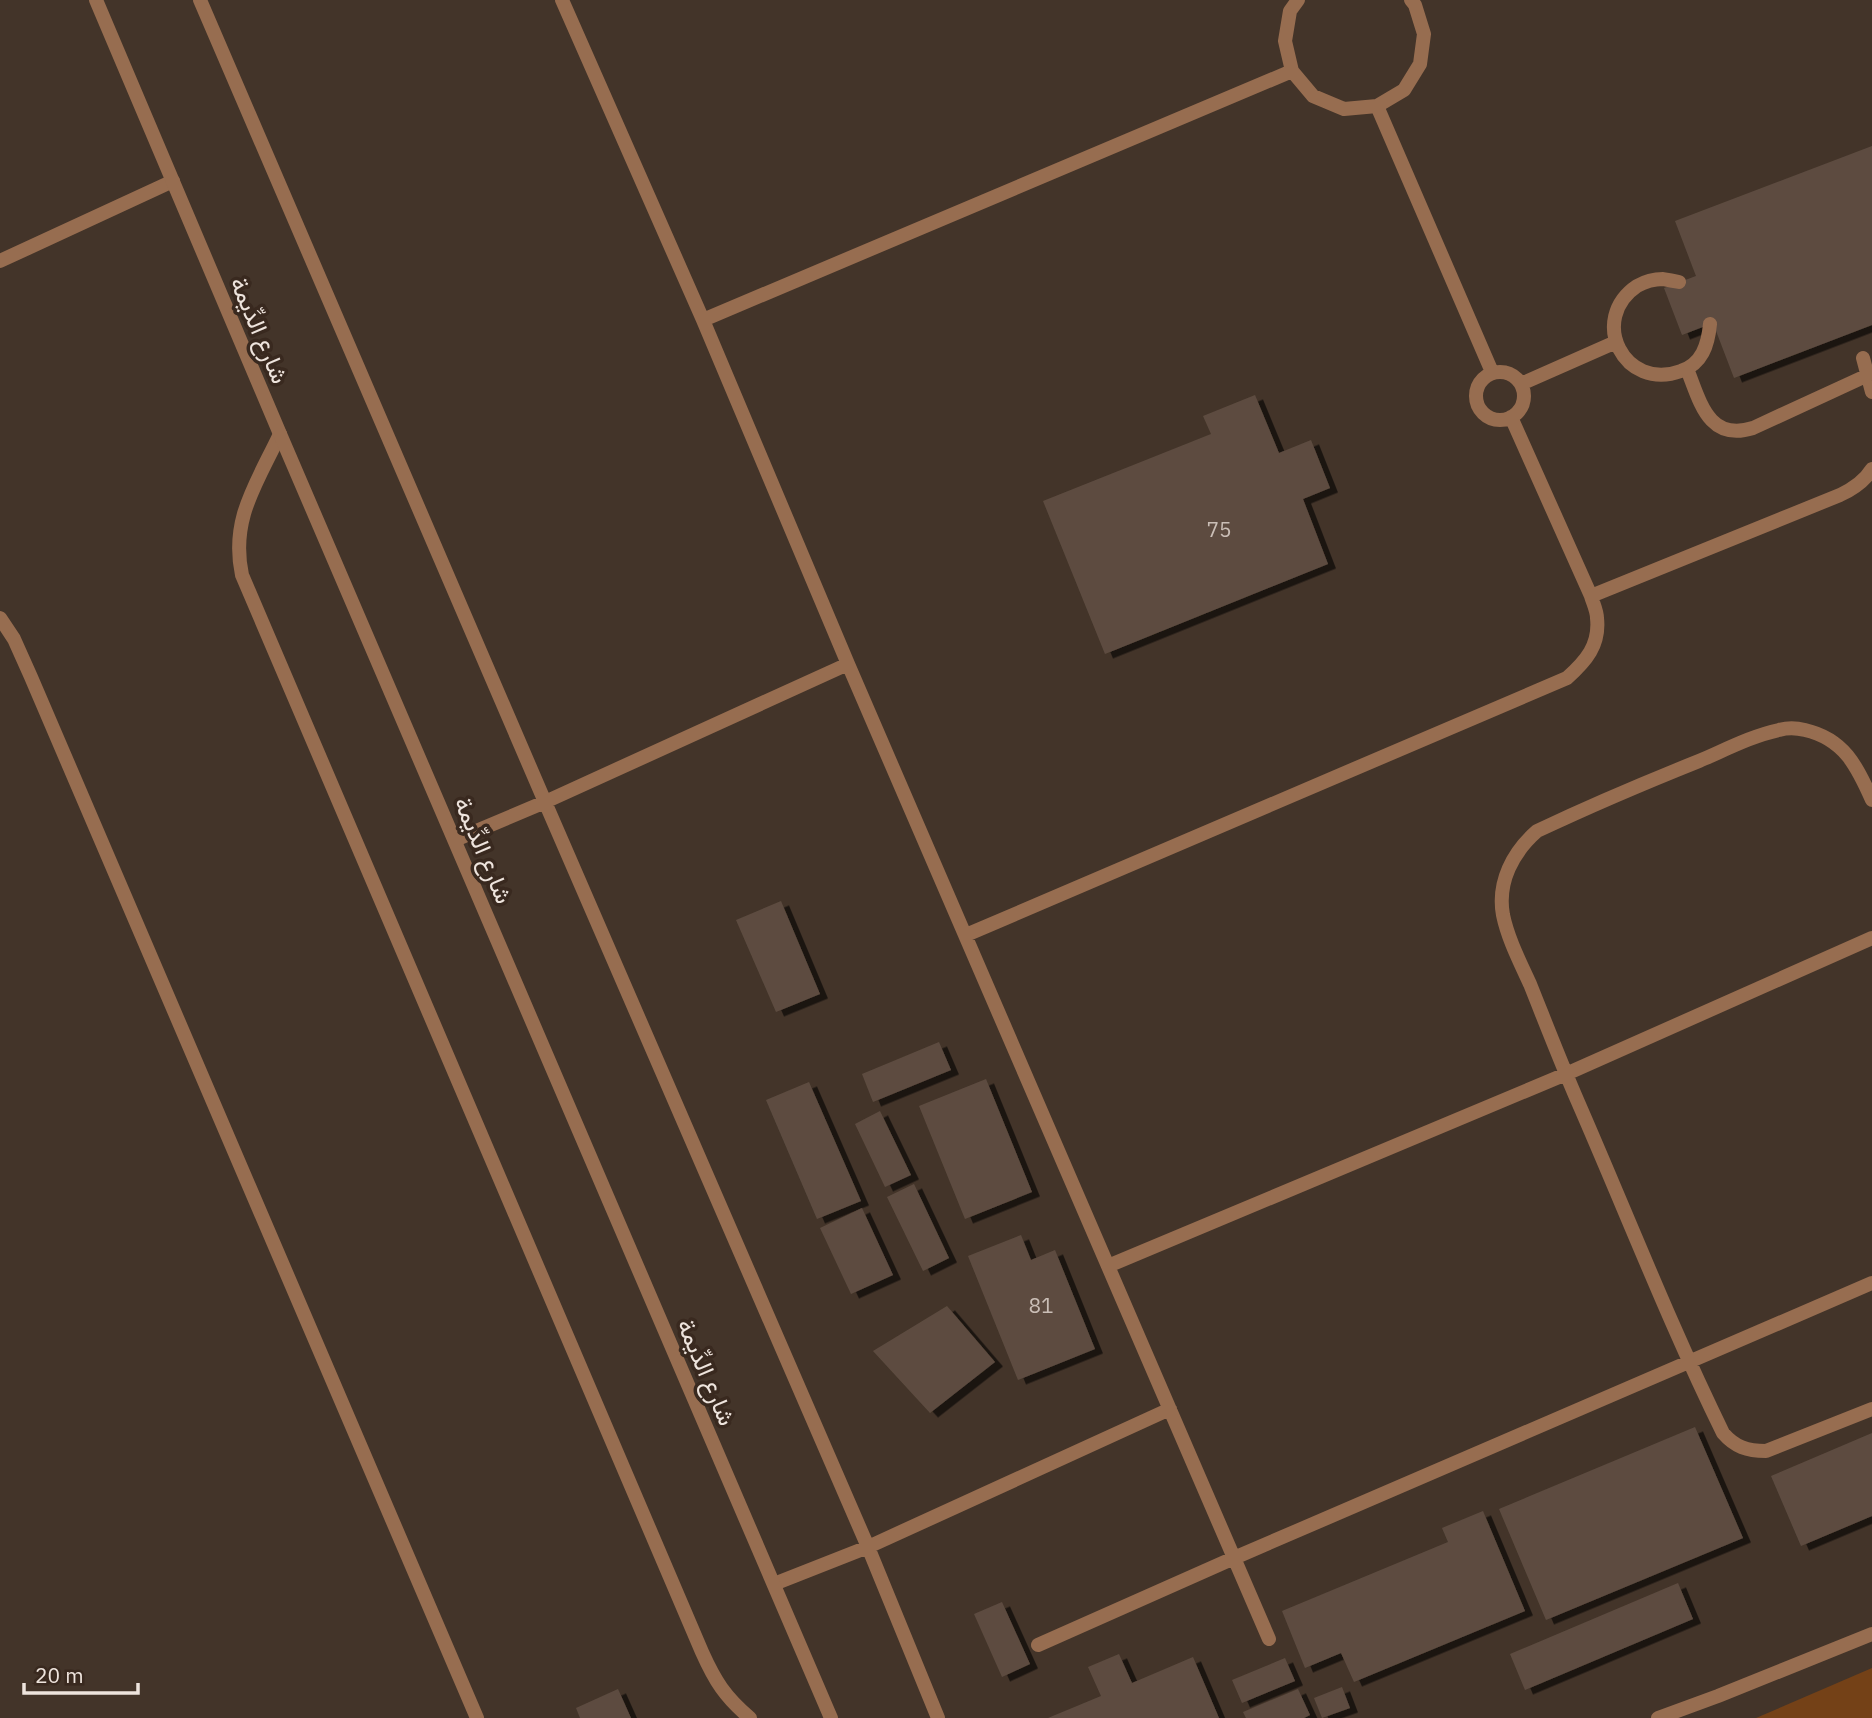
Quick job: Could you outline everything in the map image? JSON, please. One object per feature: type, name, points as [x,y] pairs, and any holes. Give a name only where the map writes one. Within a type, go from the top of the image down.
[{"type":"street","name":"شارع الدِّيمة","points":[[96,0],[279,434],[831,1718]]},
{"type":"street","points":[[200,0],[868,1547],[938,1718]]},
{"type":"street","points":[[562,0],[703,320],[848,664],[1269,1639]]},
{"type":"street","points":[[1298,0],[1290,11],[1285,41],[1292,71],[1313,96],[1344,109],[1377,106],[1404,90],[1420,64],[1424,34],[1411,0]]},
{"type":"street","points":[[703,320],[1292,71]]},
{"type":"street","points":[[1377,106],[1492,372]]},
{"type":"street","points":[[0,261],[173,181]]},
{"type":"street","points":[[1679,282],[1661,279],[1643,282],[1628,292],[1618,307],[1614,324],[1616,342],[1624,357],[1637,369],[1653,375],[1670,375],[1687,369],[1700,357],[1708,341],[1710,324]]},
{"type":"street","points":[[1521,384],[1616,342]]},
{"type":"street","points":[[1863,358],[1872,392]]},
{"type":"street","points":[[1687,369],[1703,409],[1710,419],[1719,427],[1742,432],[1868,375]]},
{"type":"street","points":[[1501,371],[1518,379],[1521,384],[1523,404],[1511,417],[1493,419],[1479,409],[1476,392],[1485,376],[1501,371]]},
{"type":"street","points":[[966,935],[1567,678],[1585,662],[1596,641],[1597,618],[1591,596],[1511,417]]},
{"type":"street","points":[[279,434],[244,510],[240,526],[238,559],[247,590],[706,1661],[715,1680],[733,1704],[750,1718]]},
{"type":"street","points":[[1591,596],[1847,492],[1867,477],[1872,469]]},
{"type":"street","points":[[0,618],[14,639],[31,677],[477,1718]]},
{"type":"street","points":[[455,840],[545,802],[848,664]]},
{"type":"street","points":[[1872,800],[1854,762],[1840,746],[1822,735],[1802,729],[1781,729],[1761,735],[1537,831],[1523,843],[1510,864],[1502,888],[1503,914],[1510,938],[1690,1362],[1723,1433],[1741,1448],[1766,1451],[1872,1409]]},
{"type":"street","points":[[1108,1266],[1566,1073],[1872,938]]},
{"type":"street","points":[[1038,1645],[1872,1283]]},
{"type":"street","points":[[774,1584],[868,1547],[1170,1409]]},
{"type":"street","points":[[1658,1718],[1872,1634]]},
{"type":"shaded area","points":[[1872,1668],[1872,1718],[1756,1718]]},
{"type":"building","points":[[1872,146],[1872,325],[1734,378],[1713,323],[1682,335],[1664,288],[1696,276],[1675,221]]},
{"type":"building","points":[[1255,395],[1279,453],[1311,440],[1330,488],[1303,499],[1328,564],[1105,654],[1043,501],[1211,434],[1203,416]]},
{"type":"building","points":[[781,901],[820,994],[776,1012],[736,920]]},
{"type":"building","points":[[939,1042],[951,1070],[873,1102],[862,1074]]},
{"type":"building","points":[[986,1079],[1032,1192],[965,1219],[919,1106]]},
{"type":"building","points":[[809,1082],[861,1201],[817,1219],[766,1100]]},
{"type":"building","points":[[880,1111],[911,1175],[885,1187],[855,1124]]},
{"type":"building","points":[[914,1184],[949,1258],[923,1271],[887,1197]]},
{"type":"building","points":[[862,1208],[893,1275],[851,1294],[820,1228]]},
{"type":"building","points":[[1021,1235],[1031,1260],[1055,1250],[1095,1349],[1018,1380],[968,1256]]},
{"type":"building","points":[[947,1306],[995,1362],[930,1413],[873,1351]]},
{"type":"building","points":[[1695,1427],[1743,1538],[1546,1620],[1499,1509]]},
{"type":"building","points":[[1872,1433],[1872,1516],[1801,1546],[1771,1476]]},
{"type":"building","points":[[1483,1511],[1525,1611],[1354,1682],[1341,1653],[1305,1668],[1282,1611],[1448,1542],[1442,1528]]},
{"type":"building","points":[[1678,1583],[1693,1619],[1525,1690],[1510,1654]]},
{"type":"building","points":[[1002,1602],[1030,1664],[1002,1677],[974,1614]]},
{"type":"building","points":[[1119,1654],[1132,1683],[1193,1657],[1219,1718],[1048,1718],[1101,1696],[1088,1667]]},
{"type":"building","points":[[1285,1658],[1295,1681],[1242,1703],[1232,1680]]},
{"type":"building","points":[[1342,1687],[1350,1708],[1322,1718],[1314,1698]]},
{"type":"building","points":[[618,1689],[631,1718],[580,1718],[576,1708]]},
{"type":"building","points":[[1298,1689],[1310,1715],[1304,1718],[1246,1718],[1243,1712]]}]
